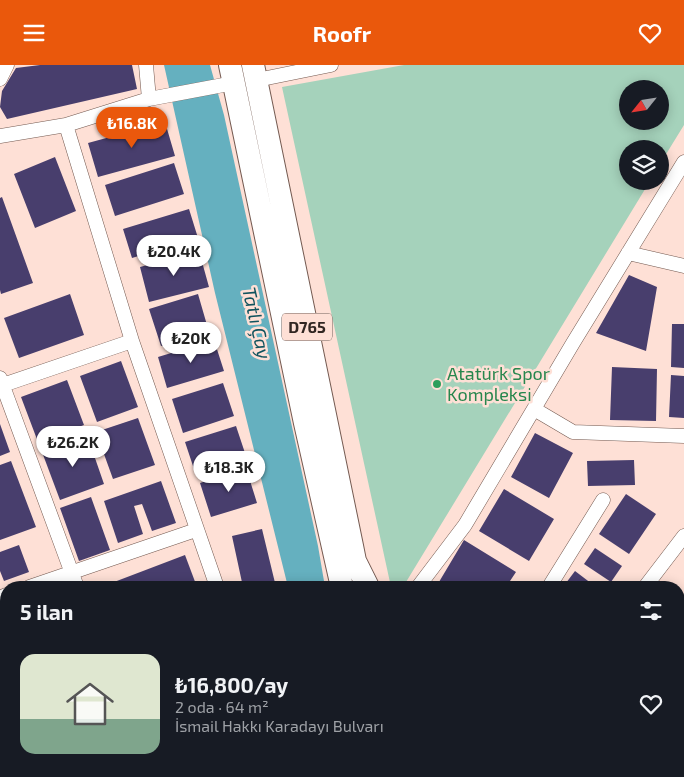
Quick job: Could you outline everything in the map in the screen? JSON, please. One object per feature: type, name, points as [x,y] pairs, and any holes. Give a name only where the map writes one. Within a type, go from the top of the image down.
[{"type":"highway","name":"D765","points":[[255,72],[352,546],[357,566],[365,581]]},
{"type":"highway","name":"D765","points":[[229,78],[341,581]]},
{"type":"street","points":[[0,79],[7,65]]},
{"type":"street","points":[[146,65],[149,99]]},
{"type":"street","points":[[255,72],[331,65]]},
{"type":"street","points":[[0,136],[66,125],[149,99],[229,78]]},
{"type":"street","points":[[66,125],[132,341],[215,581]]},
{"type":"street","points":[[423,581],[465,525],[684,161]]},
{"type":"street","points":[[628,253],[684,266]]},
{"type":"street","points":[[75,581],[1,383],[132,341]]},
{"type":"street","points":[[534,409],[573,432],[684,436]]},
{"type":"street","points":[[553,581],[603,500]]},
{"type":"street","points":[[46,581],[196,530]]},
{"type":"street","points":[[650,581],[684,536]]},
{"type":"green space","name":"Atatürk Spor Kompleksi","points":[[404,65],[684,65],[684,125],[669,149],[669,140],[619,140],[619,190],[645,190],[407,581],[390,581],[282,87]]},
{"type":"water","name":"Tatlı Çay","points":[[164,65],[210,65],[224,115],[324,581],[287,581],[215,293]]},
{"type":"building","points":[[40,65],[132,65],[137,89],[7,119],[0,107],[2,91],[16,68]]},
{"type":"building","points":[[165,122],[175,156],[98,177],[88,143]]},
{"type":"building","points":[[55,157],[76,211],[35,228],[14,174]]},
{"type":"building","points":[[174,163],[184,194],[115,216],[105,185]]},
{"type":"building","points":[[2,197],[33,283],[1,294],[0,198]]},
{"type":"building","points":[[189,209],[198,238],[132,258],[123,229]]},
{"type":"building","points":[[199,251],[209,287],[149,302],[140,267]]},
{"type":"building","points":[[629,275],[657,287],[646,351],[596,333]]},
{"type":"building","points":[[70,294],[84,335],[19,358],[4,318]]},
{"type":"building","points":[[198,294],[209,332],[161,346],[149,309]]},
{"type":"building","points":[[672,324],[684,324],[684,368],[671,367]]},
{"type":"building","points":[[214,340],[224,371],[167,388],[158,357]]},
{"type":"building","points":[[121,361],[138,407],[97,422],[80,376]]},
{"type":"building","points":[[612,367],[657,369],[656,421],[610,420]]},
{"type":"building","points":[[671,375],[684,376],[684,418],[669,417]]},
{"type":"building","points":[[67,380],[84,425],[38,442],[21,397]]},
{"type":"building","points":[[223,383],[234,416],[183,433],[172,399]]},
{"type":"building","points":[[138,418],[155,465],[113,479],[96,432]]},
{"type":"building","points":[[0,424],[10,452],[0,456]]},
{"type":"building","points":[[236,426],[247,459],[196,475],[185,442]]},
{"type":"building","points":[[535,433],[573,453],[549,498],[511,477]]},
{"type":"building","points":[[87,435],[104,484],[60,500],[42,452]]},
{"type":"building","points":[[634,460],[635,485],[588,486],[587,461]]},
{"type":"building","points":[[11,461],[36,527],[0,540],[0,465]]},
{"type":"building","points":[[246,468],[257,503],[211,517],[200,483]]},
{"type":"building","points":[[161,481],[176,523],[152,531],[142,504],[134,506],[143,534],[118,543],[104,501]]},
{"type":"building","points":[[504,489],[554,519],[529,561],[479,531]]},
{"type":"building","points":[[626,494],[656,514],[629,554],[599,534]]},
{"type":"building","points":[[91,497],[110,550],[79,561],[60,508]]},
{"type":"building","points":[[262,529],[275,581],[242,581],[232,536]]},
{"type":"building","points":[[464,540],[516,572],[510,581],[440,581]]},
{"type":"building","points":[[19,545],[29,572],[4,581],[0,571],[0,552]]},
{"type":"building","points":[[595,548],[622,566],[612,581],[610,581],[584,564]]},
{"type":"building","points":[[185,555],[195,581],[117,581]]},
{"type":"building","points":[[575,571],[588,581],[568,581]]},
{"type":"place","name":"Atatürk Spor Kompleksi","points":[[437,384]]}]
